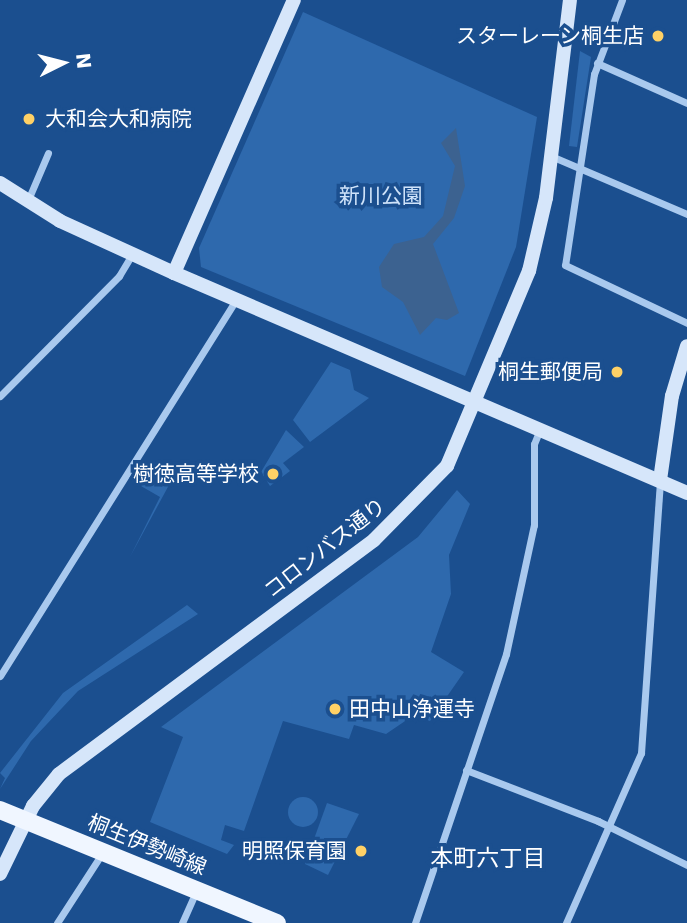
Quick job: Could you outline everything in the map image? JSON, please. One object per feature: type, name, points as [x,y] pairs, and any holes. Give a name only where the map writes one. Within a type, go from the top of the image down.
[{"type":"main road","name":"桐生伊勢崎線","points":[[0,810],[277,923]]},
{"type":"street","points":[[174,273],[293,0]]},
{"type":"street","name":"コロンバス通り","points":[[0,874],[25,820],[46,787],[99,741],[396,522],[447,466],[478,402],[529,271],[551,156],[570,0]]},
{"type":"street","points":[[622,0],[597,63],[565,265],[687,323]]},
{"type":"street","points":[[597,63],[687,103]]},
{"type":"street","points":[[27,201],[48,153]]},
{"type":"street","points":[[551,156],[580,164],[687,214]]},
{"type":"street","points":[[0,183],[27,201],[174,273],[687,493]]},
{"type":"street","points":[[0,396],[118,276],[132,254]]},
{"type":"street","points":[[0,676],[236,300]]},
{"type":"street","points":[[566,923],[605,825],[634,776],[642,741],[660,480],[672,396],[687,345]]},
{"type":"street","points":[[415,923],[513,623],[534,525],[534,444],[540,428]]},
{"type":"street","points":[[466,770],[605,825],[687,865]]},
{"type":"street","points":[[57,923],[103,852]]},
{"type":"street","points":[[182,923],[197,889]]},
{"type":"green space","name":"新川公園","points":[[303,12],[537,117],[516,247],[465,376],[201,267],[199,248]]},
{"type":"green space","points":[[580,51],[591,57],[577,147],[569,146]]},
{"type":"green space","points":[[331,362],[350,370],[354,390],[369,398],[310,442],[293,420]]},
{"type":"green space","points":[[286,430],[304,447],[283,463],[290,471],[270,486],[261,472]]},
{"type":"green space","points":[[144,465],[169,485],[130,557],[160,497],[134,482]]},
{"type":"green space","points":[[457,490],[470,504],[449,555],[451,594],[431,652],[464,672],[430,721],[414,715],[386,734],[354,725],[349,739],[283,721],[244,831],[225,825],[221,840],[234,845],[227,854],[150,822],[183,737],[161,727],[418,537]]},
{"type":"green space","points":[[187,605],[198,614],[78,691],[31,741],[0,789],[5,778],[0,773],[63,693]]},
{"type":"green space","points":[[303,797],[313,802],[318,812],[313,822],[303,827],[293,822],[288,812],[293,802]]},
{"type":"green space","points":[[327,803],[359,814],[328,875],[305,864]]},
{"type":"shaded area","points":[[456,128],[465,186],[454,218],[433,244],[459,313],[447,320],[436,318],[420,335],[403,302],[382,287],[379,267],[394,244],[424,237],[443,216],[455,166],[441,143]]},
{"type":"place","name":"スターレーン桐生店","points":[[658,36]]},
{"type":"place","name":"大和会大和病院","points":[[29,119]]},
{"type":"place","name":"桐生郵便局","points":[[617,372]]},
{"type":"place","name":"樹徳高等学校","points":[[273,474]]},
{"type":"place","name":"田中山浄運寺","points":[[335,709]]},
{"type":"place","name":"明照保育園","points":[[361,851]]},
{"type":"district","name":"本町六丁目","points":[[488,858]]}]
